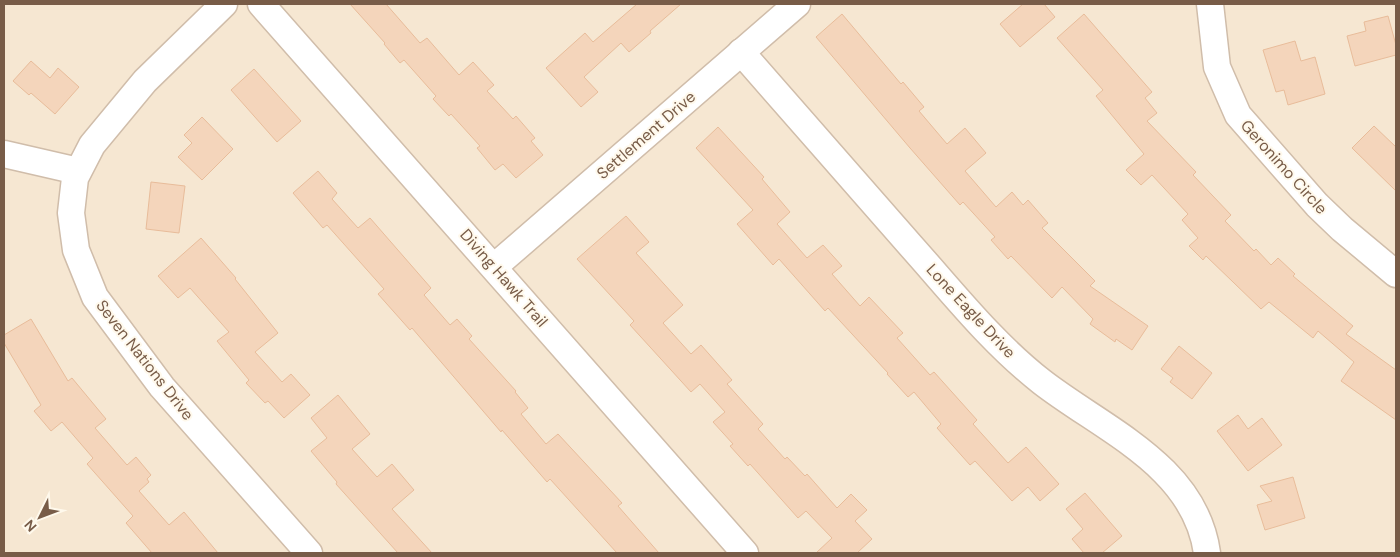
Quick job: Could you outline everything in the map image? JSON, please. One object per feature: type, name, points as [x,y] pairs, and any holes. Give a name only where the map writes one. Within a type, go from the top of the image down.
[{"type":"street","name":"Seven Nations Drive","points":[[224,4],[144,81],[92,145],[75,178],[71,213],[76,250],[95,297],[162,387],[309,553]]},
{"type":"street","name":"Diving Hawk Trail","points":[[261,4],[745,553]]},
{"type":"street","name":"Settlement Drive","points":[[494,267],[797,4]]},
{"type":"street","name":"Geronimo Circle","points":[[1210,4],[1217,67],[1238,115],[1317,205],[1342,229],[1396,274]]},
{"type":"street","name":"Lone Eagle Drive","points":[[741,52],[991,337],[1043,383],[1126,438],[1166,474],[1189,502],[1205,538],[1207,553]]},
{"type":"street","points":[[4,154],[78,171]]},
{"type":"shaded area","points":[[4,4],[1396,4],[1396,553],[4,553]]},
{"type":"building","points":[[350,4],[386,4],[420,43],[427,38],[459,75],[473,62],[494,85],[487,91],[513,119],[516,116],[535,138],[531,141],[543,155],[516,178],[503,164],[495,170],[477,148],[480,146],[451,114],[449,116],[433,99],[436,96],[404,60],[400,63]]},
{"type":"building","points":[[637,4],[681,4],[629,52],[621,43],[584,77],[598,92],[581,107],[546,68],[585,33],[593,42]]},
{"type":"building","points":[[1023,4],[1044,4],[1055,17],[1020,47],[1000,24]]},
{"type":"building","points":[[842,14],[901,84],[903,82],[924,107],[919,111],[947,144],[965,128],[986,153],[965,171],[996,207],[1012,192],[1023,205],[1028,200],[1048,223],[1042,228],[1095,281],[1090,286],[1148,326],[1132,350],[1116,339],[1115,342],[1090,324],[1093,319],[1062,287],[1052,298],[1011,256],[1008,259],[991,240],[995,237],[963,202],[960,205],[910,148],[816,37]]},
{"type":"building","points":[[1084,14],[1152,92],[1145,98],[1157,113],[1147,121],[1196,172],[1193,175],[1231,215],[1225,221],[1254,251],[1256,249],[1271,265],[1278,258],[1295,274],[1293,276],[1353,326],[1346,334],[1396,370],[1396,420],[1341,381],[1354,362],[1318,331],[1313,338],[1269,302],[1261,309],[1206,256],[1203,260],[1189,246],[1198,238],[1182,220],[1188,214],[1152,175],[1141,185],[1126,170],[1144,154],[1096,96],[1103,90],[1057,38]]},
{"type":"building","points":[[1388,16],[1396,45],[1396,55],[1355,66],[1347,36],[1366,31],[1364,22]]},
{"type":"building","points":[[1295,41],[1301,61],[1315,57],[1325,94],[1288,105],[1284,90],[1276,92],[1263,50]]},
{"type":"building","points":[[31,61],[50,78],[58,68],[79,87],[55,114],[31,93],[29,95],[13,81]]},
{"type":"building","points":[[254,69],[301,121],[277,142],[231,90]]},
{"type":"building","points":[[202,117],[233,149],[202,180],[178,157],[192,143],[184,135]]},
{"type":"building","points":[[1374,126],[1396,147],[1396,191],[1352,148]]},
{"type":"building","points":[[718,127],[764,177],[762,179],[790,212],[777,224],[807,258],[823,245],[842,266],[832,274],[860,306],[869,297],[903,333],[897,338],[930,375],[934,372],[977,420],[973,424],[1008,463],[1026,447],[1059,484],[1040,501],[1028,487],[1012,501],[975,461],[970,465],[937,428],[941,424],[914,392],[908,397],[828,308],[825,311],[779,259],[773,265],[737,224],[753,210],[696,148]]},
{"type":"building","points":[[318,171],[337,193],[332,199],[358,228],[370,218],[431,288],[424,295],[450,325],[457,319],[472,336],[469,339],[516,391],[528,408],[521,414],[546,444],[558,434],[622,503],[618,506],[659,553],[617,553],[550,479],[547,482],[502,430],[501,432],[412,328],[410,330],[378,294],[384,289],[327,225],[323,228],[293,193]]},
{"type":"building","points":[[151,182],[185,186],[179,233],[146,229]]},
{"type":"building","points":[[626,216],[649,242],[636,253],[683,305],[663,323],[691,354],[701,345],[732,380],[727,384],[763,424],[758,429],[785,459],[787,457],[805,476],[807,474],[837,508],[851,494],[867,510],[855,521],[872,539],[857,553],[816,553],[832,538],[806,511],[798,518],[750,464],[748,466],[730,446],[733,444],[713,422],[725,412],[700,384],[691,392],[630,325],[634,321],[577,259]]},
{"type":"building","points":[[201,238],[236,278],[278,333],[255,352],[282,382],[291,374],[310,395],[284,418],[268,401],[265,403],[246,383],[249,380],[217,341],[229,332],[190,288],[178,298],[158,276]]},
{"type":"building","points":[[31,319],[68,381],[72,378],[106,419],[95,428],[127,465],[136,457],[151,475],[147,479],[149,482],[139,491],[169,525],[184,512],[218,553],[152,553],[126,523],[133,516],[87,464],[93,458],[62,422],[51,431],[34,411],[41,405],[4,343],[4,335]]},
{"type":"building","points":[[1179,346],[1212,373],[1192,399],[1170,382],[1173,378],[1161,369]]},
{"type":"building","points":[[338,395],[370,434],[352,449],[377,477],[392,464],[414,490],[392,509],[432,553],[398,553],[336,484],[337,482],[311,451],[327,438],[311,418]]},
{"type":"building","points":[[1238,415],[1248,429],[1262,418],[1282,445],[1248,471],[1217,431]]},
{"type":"building","points":[[1293,477],[1305,518],[1265,530],[1257,505],[1272,501],[1260,486]]},
{"type":"building","points":[[1085,493],[1122,536],[1102,553],[1084,553],[1072,539],[1083,529],[1066,509]]}]
